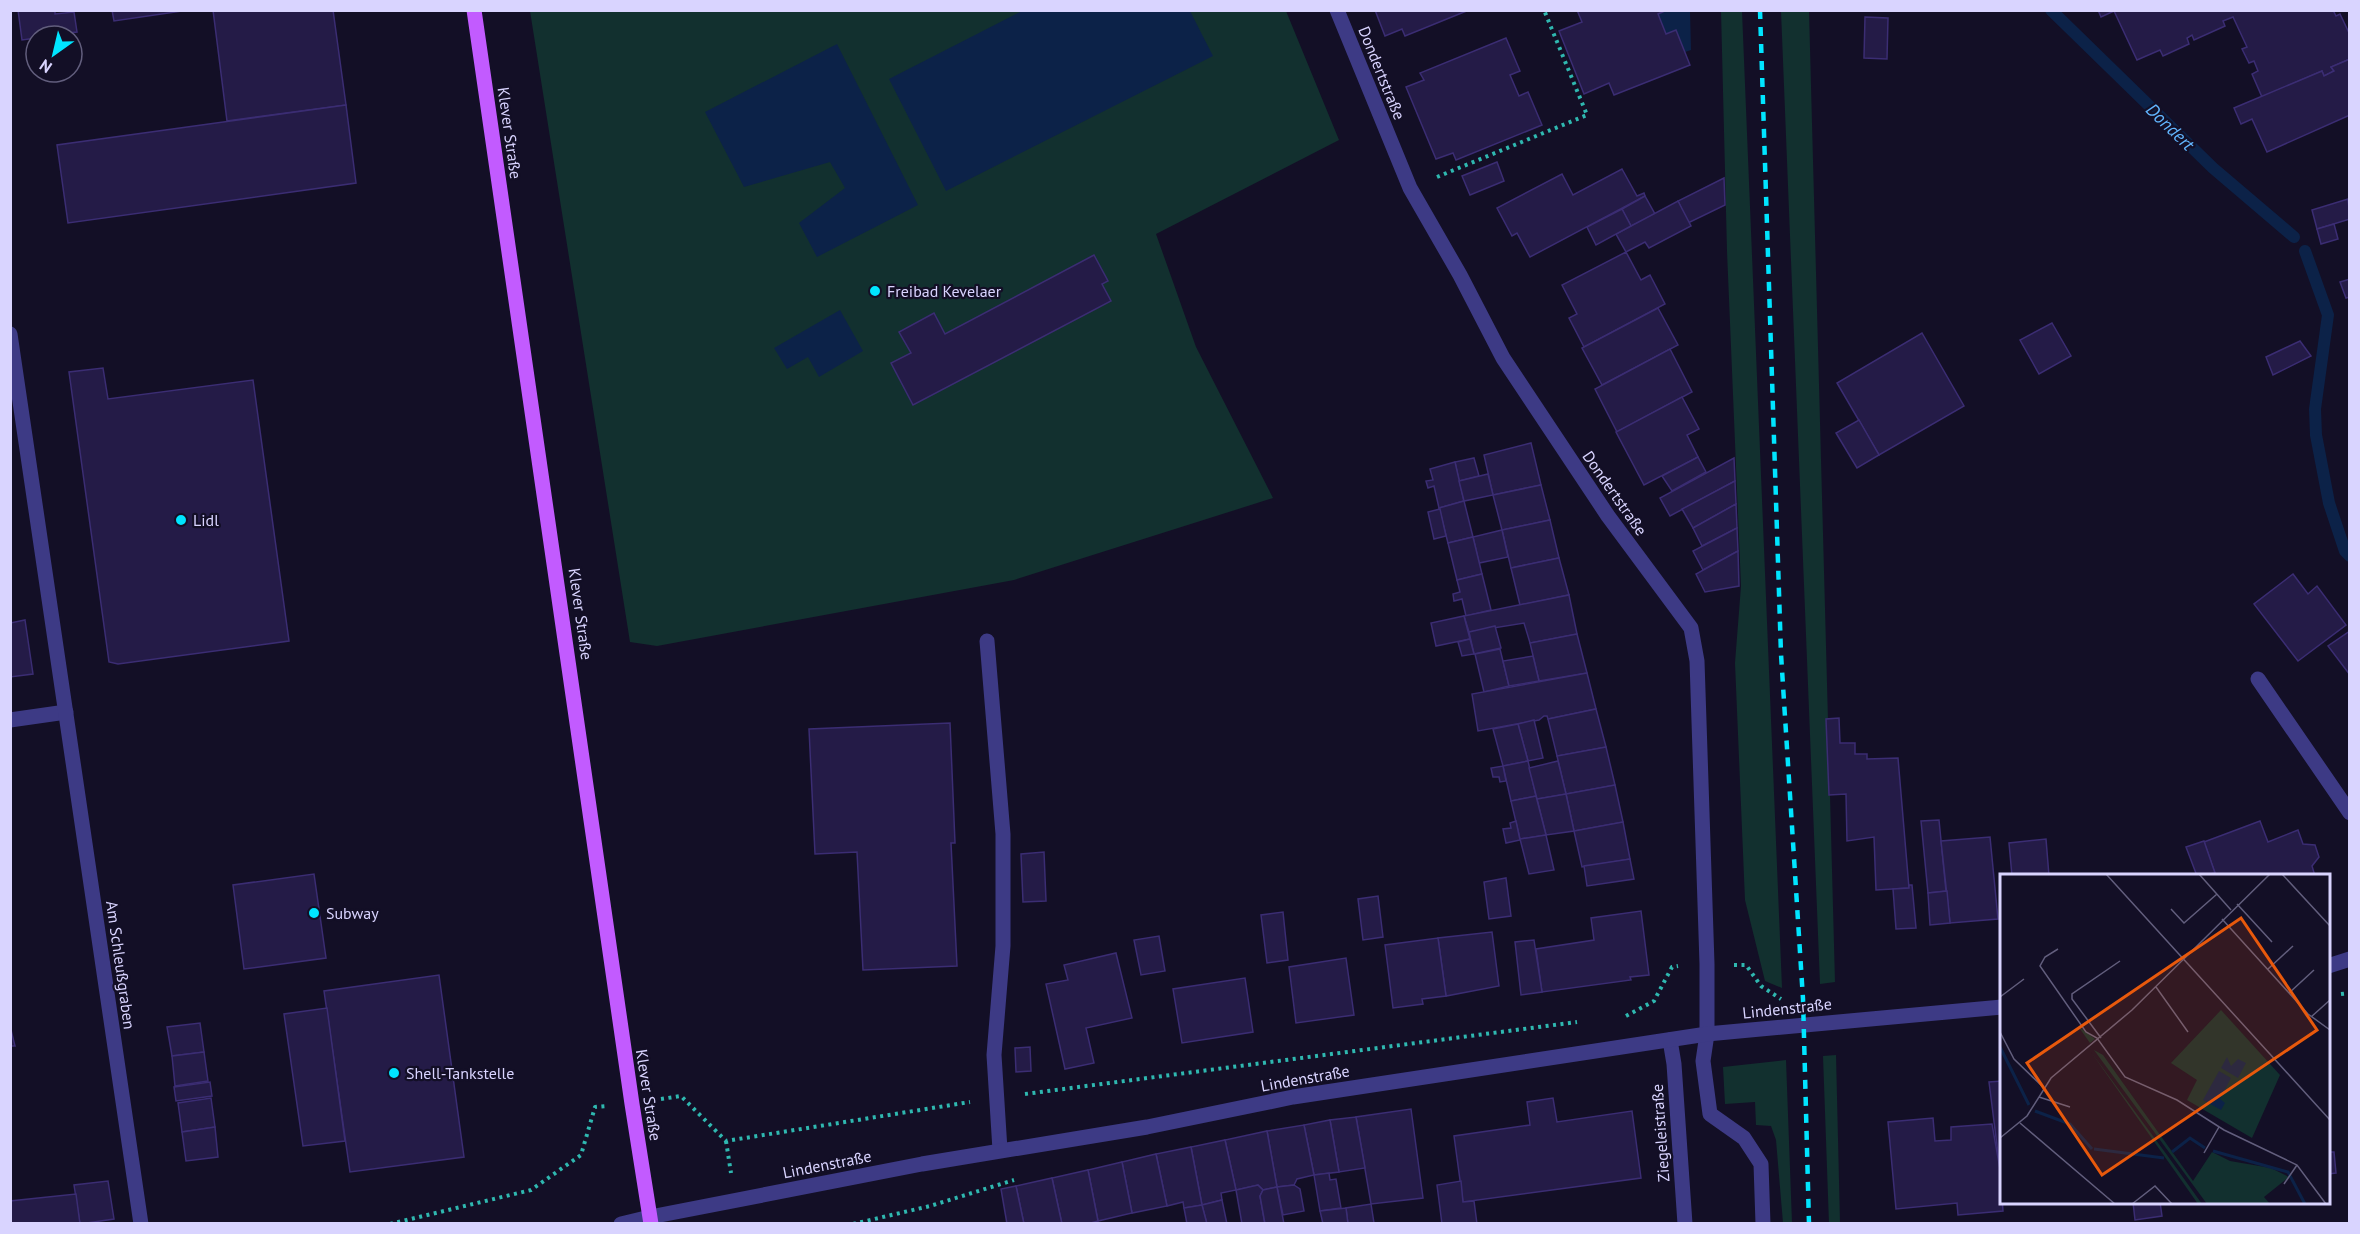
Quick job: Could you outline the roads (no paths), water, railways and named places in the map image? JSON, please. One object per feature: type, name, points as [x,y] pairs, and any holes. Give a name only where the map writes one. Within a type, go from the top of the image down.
[{"type":"main road","name":"Klever Straße","points":[[474,10],[632,1104],[651,1220]]},
{"type":"street","name":"Dondertstraße","points":[[1337,10],[1410,188],[1460,275],[1503,358],[1601,507],[1691,628],[1697,661],[1707,964],[1707,1034],[1703,1061],[1710,1114],[1744,1138],[1761,1164],[1763,1224]]},
{"type":"street","name":"Am Schleußgraben","points":[[10,334],[17,428],[66,711],[141,1224]]},
{"type":"street","points":[[987,641],[1003,834],[1003,946],[994,1055],[1000,1150]]},
{"type":"street","points":[[2258,679],[2349,813]]},
{"type":"street","points":[[10,720],[66,711]]},
{"type":"street","points":[[2330,965],[2349,959]]},
{"type":"street","name":"Lindenstraße","points":[[621,1224],[651,1220],[1000,1150],[1147,1127],[1293,1097],[1707,1034],[2000,1007]]},
{"type":"street","name":"Ziegeleistraße","points":[[1670,1040],[1674,1064],[1685,1224]]},
{"type":"water","points":[[1024,10],[1190,11],[1213,56],[946,191],[889,79]]},
{"type":"water","points":[[1667,11],[1690,11],[1691,50],[1685,52],[1676,30],[1666,34],[1658,14]]},
{"type":"water","points":[[837,44],[918,205],[817,257],[799,223],[845,188],[830,162],[744,187],[705,112]]},
{"type":"water","points":[[840,310],[863,351],[819,377],[808,357],[787,369],[774,348]]},
{"type":"waterway","name":"Dondert","points":[[2051,10],[2213,168],[2294,237]]},
{"type":"waterway","name":"Dondert","points":[[2305,251],[2328,315],[2315,409],[2316,435],[2329,503],[2345,551],[2350,556]]},
{"type":"railway","points":[[1760,10],[1781,654],[1803,999],[1809,1224]]},
{"type":"place","name":"Freibad Kevelaer","points":[[875,291]]},
{"type":"place","name":"Lidl","points":[[181,520]]},
{"type":"place","name":"Subway","points":[[314,913]]},
{"type":"place","name":"Shell-Tankstelle","points":[[394,1073]]}]
